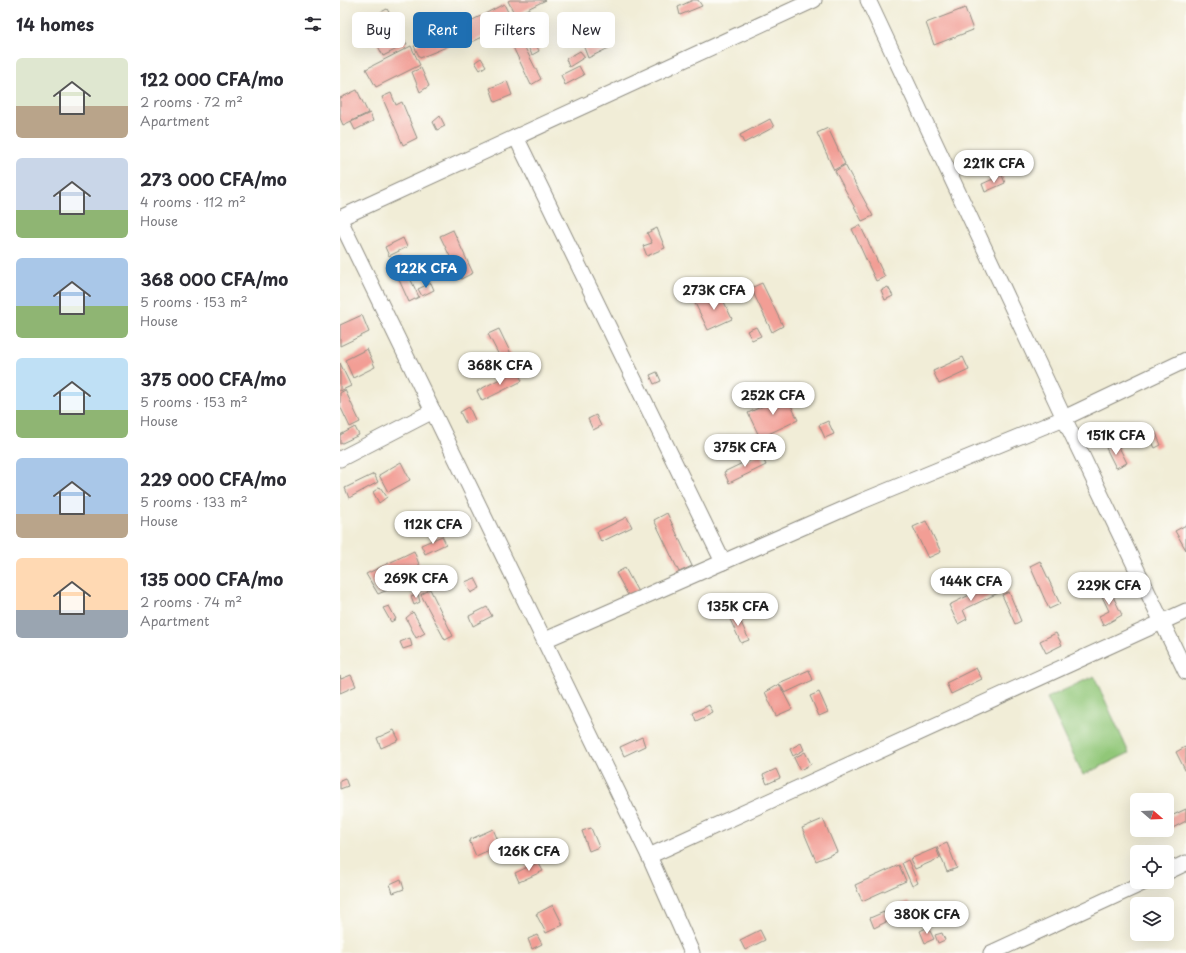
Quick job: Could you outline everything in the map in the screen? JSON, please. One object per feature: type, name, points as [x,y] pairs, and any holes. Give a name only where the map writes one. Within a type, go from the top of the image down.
[{"type":"street","points":[[692,953],[649,856],[340,219],[814,0]]},
{"type":"street","points":[[868,0],[1064,418],[1186,672]]},
{"type":"street","points":[[516,137],[723,562]]},
{"type":"street","points":[[545,640],[860,502],[1064,418],[1186,360]]},
{"type":"street","points":[[340,459],[433,411]]},
{"type":"street","points":[[649,856],[1186,611]]},
{"type":"street","points":[[1174,869],[1186,863]]},
{"type":"street","points":[[991,953],[1130,889]]},
{"type":"green space","points":[[1094,676],[1129,753],[1083,775],[1047,698]]},
{"type":"building","points":[[546,0],[521,12],[514,12],[508,1]]},
{"type":"building","points":[[693,0],[698,0],[702,6],[680,15],[678,7]]},
{"type":"building","points":[[504,4],[508,12],[488,12]]},
{"type":"building","points":[[965,8],[973,30],[934,45],[926,23]]},
{"type":"building","points":[[387,9],[389,12],[381,12]]},
{"type":"building","points":[[480,16],[480,38],[472,42],[472,20]]},
{"type":"building","points":[[411,46],[420,65],[376,87],[366,69]]},
{"type":"building","points":[[379,48],[399,48],[383,56]]},
{"type":"building","points":[[415,48],[444,48],[420,58]]},
{"type":"building","points":[[513,48],[525,48],[541,79],[531,85]]},
{"type":"building","points":[[528,48],[538,48],[539,51],[532,55]]},
{"type":"building","points":[[584,48],[609,48],[588,58]]},
{"type":"building","points":[[580,51],[585,57],[569,67],[566,59]]},
{"type":"building","points":[[481,58],[486,66],[480,70],[475,62]]},
{"type":"building","points":[[579,66],[584,75],[565,85],[561,75]]},
{"type":"building","points":[[421,68],[429,86],[420,92],[412,72]]},
{"type":"building","points":[[507,81],[512,95],[495,102],[490,88]]},
{"type":"building","points":[[357,90],[368,113],[343,125],[340,118],[340,98]]},
{"type":"building","points":[[391,93],[396,105],[402,102],[417,138],[403,145],[382,97]]},
{"type":"building","points":[[370,113],[373,121],[355,130],[351,122]]},
{"type":"building","points":[[440,116],[445,126],[437,130],[433,122]]},
{"type":"building","points":[[770,119],[774,127],[744,143],[740,135]]},
{"type":"building","points":[[828,128],[845,164],[834,170],[817,133]]},
{"type":"building","points":[[845,165],[873,216],[862,221],[835,171]]},
{"type":"building","points":[[1002,175],[1005,183],[985,192],[982,184]]},
{"type":"building","points":[[860,225],[885,277],[876,281],[852,229]]},
{"type":"building","points":[[657,228],[665,248],[647,256],[643,246],[652,243],[647,233]]},
{"type":"building","points":[[453,230],[473,273],[461,279],[440,236]]},
{"type":"building","points":[[403,238],[407,247],[389,256],[385,247]]},
{"type":"building","points":[[400,257],[419,297],[409,302],[391,262]]},
{"type":"building","points":[[431,283],[434,290],[422,296],[418,289]]},
{"type":"building","points":[[762,283],[783,326],[772,332],[751,288]]},
{"type":"building","points":[[888,287],[893,296],[885,300],[881,290]]},
{"type":"building","points":[[719,291],[732,319],[708,330],[695,303]]},
{"type":"building","points":[[362,315],[369,332],[340,346],[340,325]]},
{"type":"building","points":[[756,327],[761,336],[752,340],[747,331]]},
{"type":"building","points":[[499,329],[513,358],[503,363],[488,334]]},
{"type":"building","points":[[367,349],[375,367],[353,378],[345,360]]},
{"type":"building","points":[[963,357],[969,370],[939,384],[933,371]]},
{"type":"building","points":[[340,363],[351,386],[340,391]]},
{"type":"building","points":[[517,370],[522,381],[482,401],[477,391]]},
{"type":"building","points":[[657,372],[661,381],[654,384],[650,375]]},
{"type":"building","points":[[345,390],[360,422],[350,427],[340,406],[340,393]]},
{"type":"building","points":[[786,395],[798,420],[760,438],[748,413]]},
{"type":"building","points":[[469,407],[475,420],[466,424],[460,412]]},
{"type":"building","points":[[596,415],[601,426],[593,430],[588,419]]},
{"type":"building","points":[[828,421],[834,434],[825,438],[819,425]]},
{"type":"building","points":[[355,427],[359,435],[340,444],[340,435]]},
{"type":"building","points":[[1154,429],[1161,445],[1155,448],[1147,432]]},
{"type":"building","points":[[1117,443],[1127,463],[1116,468],[1106,448]]},
{"type":"building","points":[[761,454],[766,465],[729,483],[724,472]]},
{"type":"building","points":[[401,462],[410,480],[388,492],[379,475]]},
{"type":"building","points":[[374,474],[378,482],[349,498],[345,488]]},
{"type":"building","points":[[380,487],[387,497],[379,503],[373,492]]},
{"type":"building","points":[[667,513],[692,566],[679,572],[654,520]]},
{"type":"building","points":[[627,517],[632,527],[601,542],[597,532]]},
{"type":"building","points":[[926,521],[941,552],[928,558],[913,527]]},
{"type":"building","points":[[1186,525],[1186,550],[1175,531]]},
{"type":"building","points":[[442,536],[446,544],[425,554],[421,545]]},
{"type":"building","points":[[414,551],[423,575],[378,594],[366,574]]},
{"type":"building","points":[[1040,561],[1060,604],[1049,609],[1030,566]]},
{"type":"building","points":[[625,568],[638,592],[629,597],[616,573]]},
{"type":"building","points":[[475,578],[480,588],[471,593],[465,582]]},
{"type":"building","points":[[994,583],[998,593],[963,610],[967,619],[958,624],[949,605]]},
{"type":"building","points":[[1107,584],[1122,615],[1103,626],[1099,616],[1109,611],[1098,588]]},
{"type":"building","points":[[430,589],[453,636],[445,640],[421,595]]},
{"type":"building","points":[[1009,592],[1021,621],[1015,624],[1002,595]]},
{"type":"building","points":[[418,594],[420,602],[414,605],[411,597]]},
{"type":"building","points":[[389,606],[396,619],[391,622],[383,608]]},
{"type":"building","points":[[487,607],[492,616],[473,626],[469,616]]},
{"type":"building","points":[[736,611],[749,640],[741,643],[728,615]]},
{"type":"building","points":[[413,612],[425,633],[416,638],[406,618]]},
{"type":"building","points":[[1056,633],[1062,645],[1046,653],[1040,641]]},
{"type":"building","points":[[410,638],[412,646],[403,649],[400,642]]},
{"type":"building","points":[[976,668],[982,679],[951,694],[946,683]]},
{"type":"building","points":[[809,670],[813,680],[785,693],[779,683]]},
{"type":"building","points":[[351,675],[356,686],[340,693],[340,676],[341,679]]},
{"type":"building","points":[[779,684],[792,709],[776,716],[765,692]]},
{"type":"building","points":[[819,692],[828,712],[819,716],[810,696]]},
{"type":"building","points":[[709,705],[713,713],[696,721],[693,713]]},
{"type":"building","points":[[394,730],[399,740],[381,748],[377,738]]},
{"type":"building","points":[[642,737],[645,746],[624,756],[620,747]]},
{"type":"building","points":[[801,743],[804,750],[793,756],[790,749]]},
{"type":"building","points":[[1185,747],[1186,750],[1186,772],[1176,752]]},
{"type":"building","points":[[805,752],[811,764],[800,770],[794,758]]},
{"type":"building","points":[[776,769],[780,778],[767,784],[763,775]]},
{"type":"building","points":[[345,778],[348,786],[340,789],[340,780]]},
{"type":"building","points":[[1186,809],[1186,821],[1174,827],[1174,815]]},
{"type":"building","points":[[823,819],[837,852],[816,861],[802,828]]},
{"type":"building","points":[[591,828],[599,847],[589,851],[582,831]]},
{"type":"building","points":[[493,829],[500,845],[476,856],[469,840]]},
{"type":"building","points":[[947,843],[957,868],[947,872],[937,847]]},
{"type":"building","points":[[936,848],[940,858],[915,869],[910,859]]},
{"type":"building","points":[[908,860],[918,883],[912,886],[902,863]]},
{"type":"building","points":[[538,862],[543,871],[519,882],[515,873]]},
{"type":"building","points":[[899,865],[906,881],[862,901],[855,885]]},
{"type":"building","points":[[401,879],[404,889],[393,893],[390,884]]},
{"type":"building","points":[[908,901],[913,912],[899,918],[894,907]]},
{"type":"building","points":[[553,905],[563,925],[546,933],[536,914]]},
{"type":"building","points":[[884,912],[888,921],[874,928],[870,918]]},
{"type":"building","points":[[928,927],[934,939],[925,943],[920,931]]},
{"type":"building","points":[[760,930],[765,940],[745,950],[740,940]]},
{"type":"building","points":[[942,933],[945,940],[938,943],[935,935]]},
{"type":"building","points":[[537,935],[542,944],[532,949],[528,939]]}]
